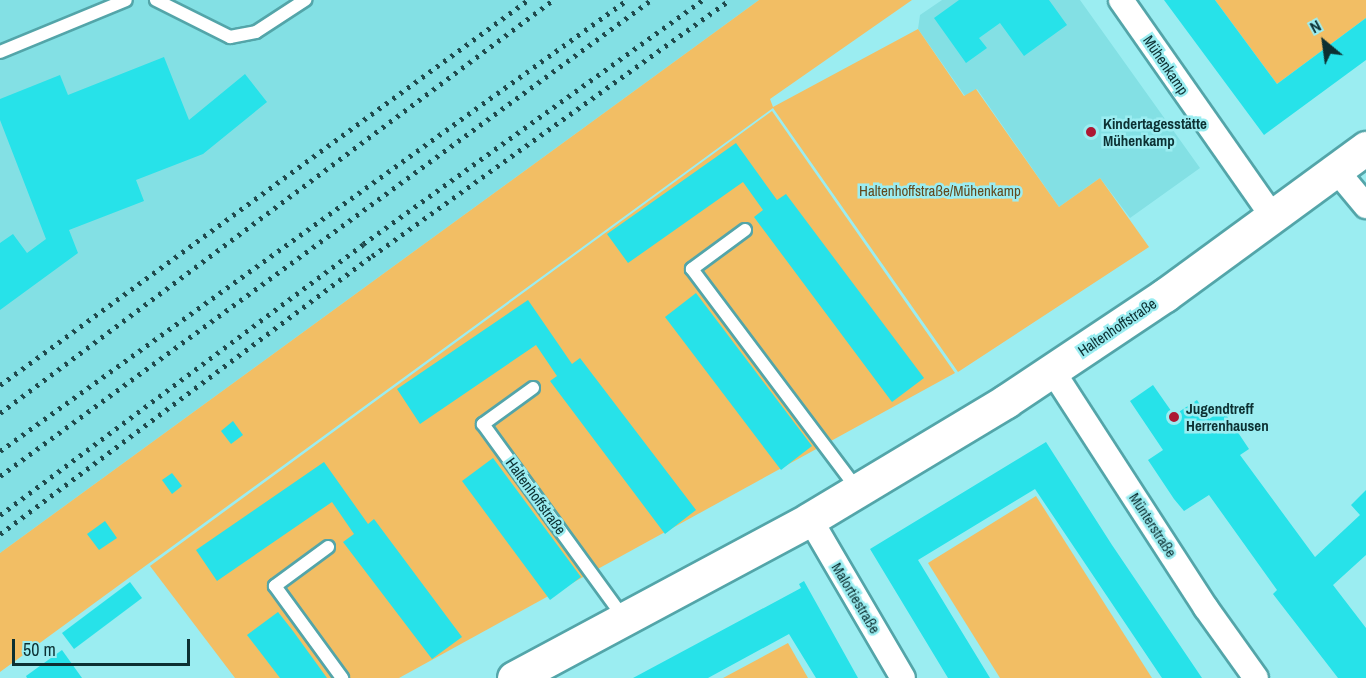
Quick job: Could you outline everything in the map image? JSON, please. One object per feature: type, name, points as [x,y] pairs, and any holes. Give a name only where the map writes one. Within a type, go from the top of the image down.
[{"type":"street","name":"Mühenkamp","points":[[1121,0],[1273,217]]},
{"type":"street","name":"Haltenhoffstraße","points":[[514,678],[810,519],[1052,370],[1273,217],[1366,148]]},
{"type":"street","points":[[1336,170],[1366,206]]},
{"type":"street","name":"Münterstraße","points":[[1052,370],[1206,608],[1256,678]]},
{"type":"street","name":"Malortiestraße","points":[[810,519],[903,678]]},
{"type":"lane","points":[[0,52],[126,0]]},
{"type":"lane","points":[[156,0],[230,37],[256,32],[305,0]]},
{"type":"lane","points":[[745,230],[692,269],[858,490]]},
{"type":"lane","name":"Haltenhoffstraße","points":[[533,388],[483,424],[624,619]]},
{"type":"lane","points":[[328,547],[275,586],[342,678]]},
{"type":"shaded area","points":[[0,0],[759,0],[0,553]]},
{"type":"shaded area","name":"Kindertagesstätte Mühenkamp","points":[[942,0],[1080,0],[1200,168],[1130,218],[1100,178],[1059,207],[977,89],[965,96],[918,29],[920,15]]},
{"type":"green space","name":"Haltenhoffstraße/Mühenkamp","points":[[759,0],[912,0],[770,99],[773,107],[918,29],[964,96],[976,89],[1059,207],[1100,178],[1149,247],[958,372],[773,108],[0,672],[0,553]]},
{"type":"green space","points":[[1215,0],[1366,0],[1366,18],[1277,84]]},
{"type":"green space","points":[[772,111],[955,373],[399,678],[235,678],[150,566]]},
{"type":"green space","points":[[1036,496],[1152,678],[1000,678],[928,563]]},
{"type":"green space","points":[[788,643],[808,678],[723,678]]},
{"type":"building","points":[[959,0],[1049,0],[1067,25],[1024,56],[1000,23],[979,38],[987,48],[966,63],[934,18]]},
{"type":"building","points":[[1164,0],[1215,0],[1277,84],[1366,18],[1366,60],[1264,135]]},
{"type":"building","points":[[164,57],[189,120],[245,74],[267,102],[203,154],[136,180],[144,201],[69,230],[78,253],[0,310],[0,243],[13,234],[27,253],[46,239],[0,120],[0,99],[60,75],[68,95]]},
{"type":"building","points":[[736,143],[777,200],[786,194],[924,378],[892,402],[754,217],[763,210],[743,182],[628,263],[607,234]]},
{"type":"building","points":[[696,293],[812,446],[781,470],[665,317]]},
{"type":"building","points":[[528,300],[572,364],[580,358],[696,510],[665,534],[550,381],[557,376],[536,345],[420,424],[397,389]]},
{"type":"building","points":[[1153,385],[1174,415],[1197,400],[1209,419],[1223,410],[1249,449],[1240,455],[1315,557],[1360,515],[1351,505],[1366,490],[1366,555],[1333,585],[1366,628],[1366,678],[1338,678],[1273,594],[1277,590],[1209,495],[1184,511],[1174,499],[1148,460],[1163,450],[1130,401]]},
{"type":"building","points":[[233,421],[243,435],[231,444],[221,431]]},
{"type":"building","points":[[1046,442],[1202,678],[1162,678],[1035,489],[918,560],[990,678],[948,678],[870,549]]},
{"type":"building","points":[[493,458],[581,577],[550,600],[462,481]]},
{"type":"building","points":[[324,462],[368,524],[374,519],[462,637],[432,659],[343,542],[354,534],[332,502],[217,581],[196,550]]},
{"type":"building","points":[[172,473],[182,486],[172,494],[162,480]]},
{"type":"building","points":[[105,521],[117,538],[99,550],[87,534]]},
{"type":"building","points":[[804,581],[858,678],[816,678],[789,634],[708,678],[633,678],[801,588],[799,584]]},
{"type":"building","points":[[130,582],[142,598],[74,649],[62,633]]},
{"type":"building","points":[[278,612],[327,678],[280,678],[247,635]]},
{"type":"building","points":[[62,650],[82,678],[27,678],[26,676]]},
{"type":"railway","points":[[0,385],[528,0]]},
{"type":"railway","points":[[0,413],[553,0]]},
{"type":"railway","points":[[0,451],[627,0]]},
{"type":"railway","points":[[0,476],[651,0]]},
{"type":"railway","points":[[0,515],[363,244],[703,0]]},
{"type":"railway","points":[[0,534],[372,256],[729,0]]},
{"type":"place","name":"Kindertagesstätte Mühenkamp","points":[[1091,132]]},
{"type":"place","name":"Jugendtreff Herrenhausen","points":[[1174,417]]}]
